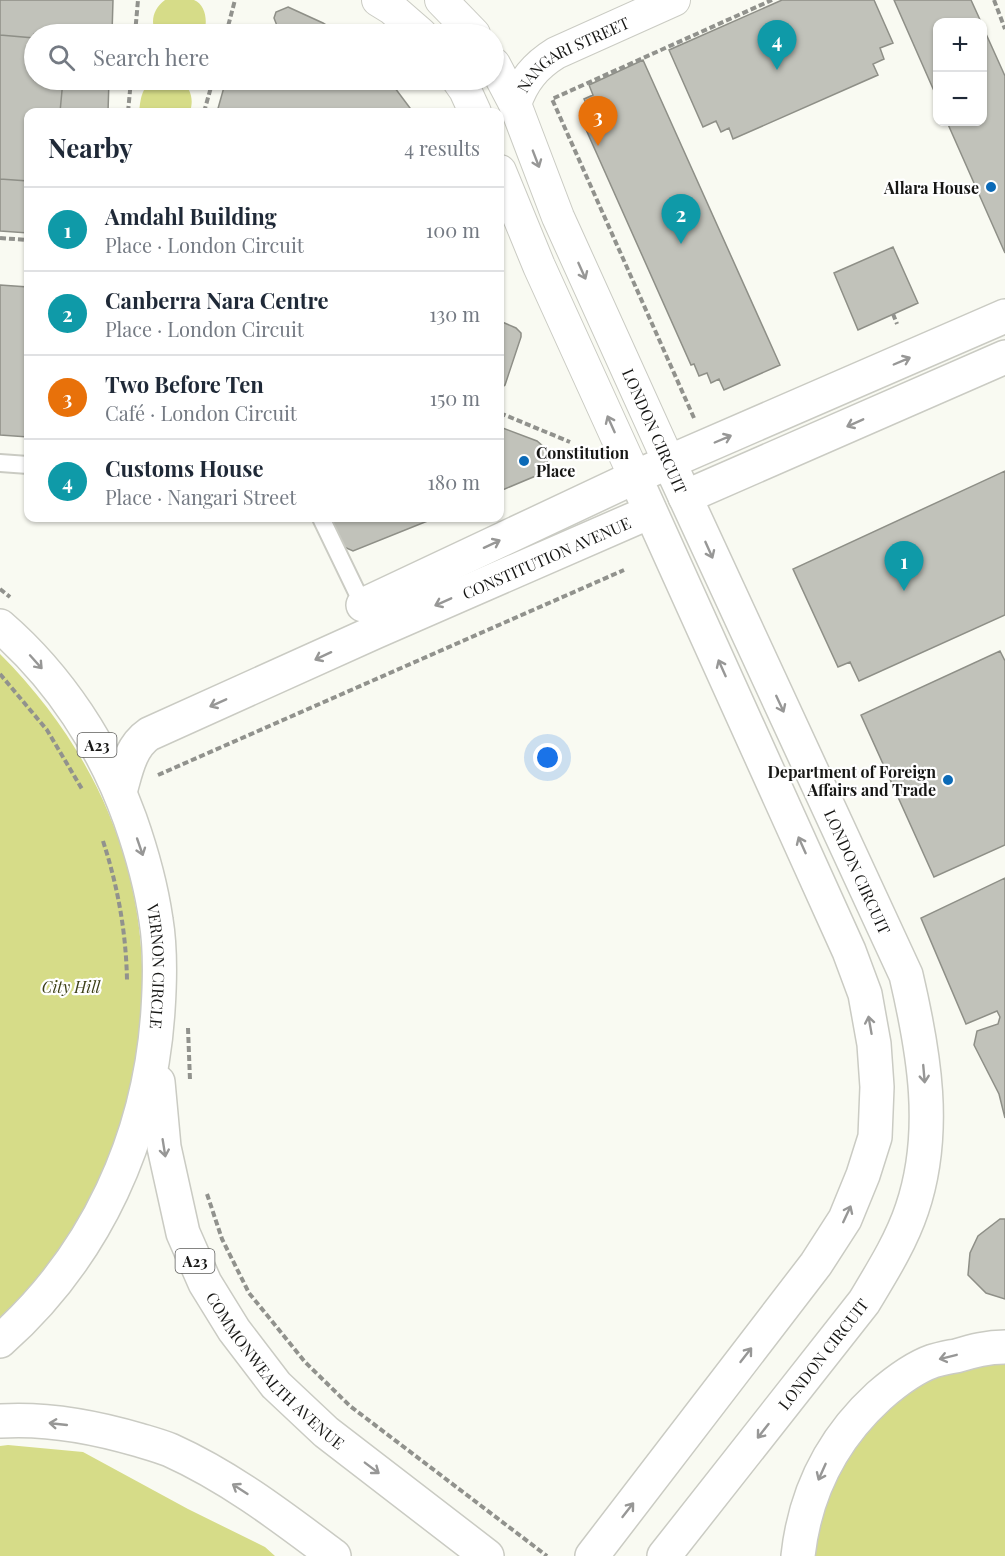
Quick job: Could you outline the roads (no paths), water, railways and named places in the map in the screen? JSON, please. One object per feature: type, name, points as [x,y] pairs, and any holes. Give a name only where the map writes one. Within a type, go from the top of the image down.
[{"type":"main road","name":"CONSTITUTION AVENUE","points":[[363,605],[635,477],[1005,316]]},
{"type":"main road","name":"CONSTITUTION AVENUE","points":[[120,792],[134,750],[149,734],[375,632],[1005,357]]},
{"type":"main road","name":"LONDON CIRCUIT","points":[[664,1556],[864,1302],[891,1257],[912,1209],[926,1135],[926,1096],[922,1054],[906,975],[669,462]]},
{"type":"main road","points":[[592,1556],[816,1264],[845,1219],[875,1137],[877,1088],[874,1044],[864,994],[827,899],[635,477]]},
{"type":"main road","name":"VERNON CIRCLE","points":[[0,626],[36,662],[68,700],[96,744],[120,792],[144,858],[156,922],[160,978],[156,1048],[149,1088],[133,1141],[117,1182],[77,1253],[45,1294],[0,1341]]},
{"type":"main road","name":"COMMONWEALTH AVENUE","points":[[156,1048],[164,1148],[183,1233],[205,1283],[234,1330],[276,1385],[326,1432],[487,1556]]},
{"type":"main road","points":[[798,1556],[809,1500],[830,1454],[853,1422],[896,1381],[932,1361],[988,1347],[1005,1347]]},
{"type":"main road","points":[[0,1421],[17,1420],[90,1428],[168,1449],[239,1487],[334,1556]]},
{"type":"street","points":[[378,0],[409,24]]},
{"type":"street","points":[[441,0],[464,24]]},
{"type":"street","name":"NANGARI STREET","points":[[515,105],[521,88],[531,73],[556,52],[674,0]]},
{"type":"street","name":"LONDON CIRCUIT","points":[[504,84],[515,105],[558,217],[669,462]]},
{"type":"street","points":[[465,90],[473,108]]},
{"type":"street","points":[[504,181],[539,266],[635,477]]},
{"type":"lane","points":[[0,463],[24,465]]},
{"type":"lane","points":[[323,522],[363,605]]},
{"type":"place","name":"Customs House","points":[[777,70]]},
{"type":"place","name":"Two Before Ten","points":[[598,146]]},
{"type":"place","name":"Allara House","points":[[991,187]]},
{"type":"place","name":"Canberra Nara Centre","points":[[681,244]]},
{"type":"place","name":"Constitution Place","points":[[524,461]]},
{"type":"place","name":"Amdahl Building","points":[[904,591]]},
{"type":"place","name":"Department of Foreign Affairs and Trade","points":[[948,780]]},
{"type":"park label","name":"City Hill","points":[[71,986]]}]
